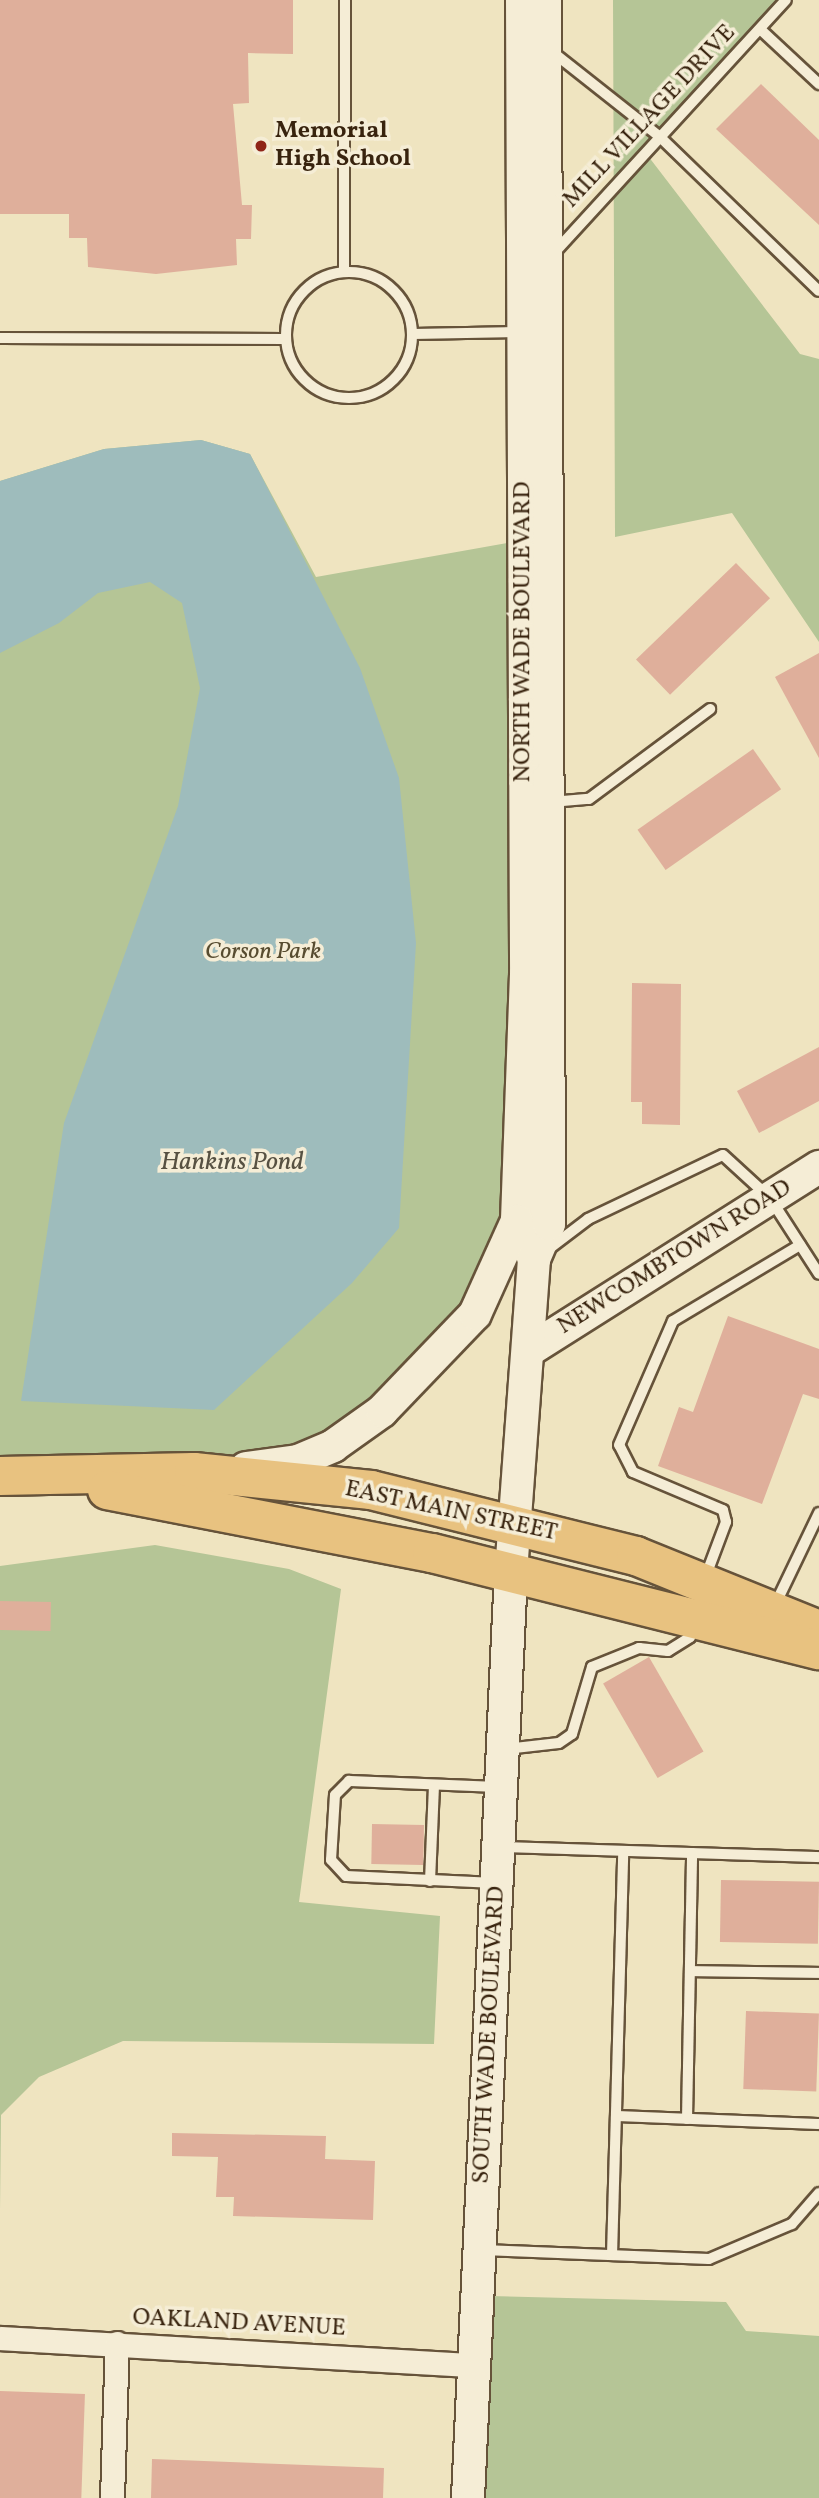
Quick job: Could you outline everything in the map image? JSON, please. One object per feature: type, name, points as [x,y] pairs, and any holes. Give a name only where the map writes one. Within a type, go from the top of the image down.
[{"type":"highway","name":"EAST MAIN STREET","points":[[13,1476],[194,1472],[371,1490],[515,1523],[704,1582],[819,1630]]},
{"type":"highway","name":"EAST MAIN STREET","points":[[13,1476],[511,1572],[819,1650]]},
{"type":"main road","name":"NORTH WADE BOULEVARD","points":[[511,1572],[531,1349],[534,1259],[549,1224],[536,803],[535,330],[522,0]]},
{"type":"main road","name":"NORTH WADE BOULEVARD","points":[[535,330],[545,262],[545,0]]},
{"type":"main road","name":"NORTH WADE BOULEVARD","points":[[534,1259],[517,1221],[536,803]]},
{"type":"main road","name":"NEWCOMBTOWN ROAD","points":[[531,1349],[819,1167]]},
{"type":"main road","points":[[194,1472],[299,1461],[382,1411],[475,1314],[517,1221]]},
{"type":"main road","name":"SOUTH WADE BOULEVARD","points":[[468,2498],[511,1572]]},
{"type":"street","name":"OAKLAND AVENUE","points":[[0,2338],[475,2365]]},
{"type":"street","points":[[112,2498],[117,2343]]},
{"type":"lane","points":[[344,272],[345,0]]},
{"type":"lane","name":"MILL VILLAGE DRIVE","points":[[545,262],[786,0]]},
{"type":"lane","points":[[760,29],[819,84]]},
{"type":"lane","points":[[545,46],[660,137],[819,291]]},
{"type":"lane","points":[[344,272],[384,281],[410,314],[414,334],[410,356],[383,390],[341,399],[302,378],[286,339],[302,294],[344,272]]},
{"type":"lane","points":[[414,334],[535,330]]},
{"type":"lane","points":[[0,338],[286,339]]},
{"type":"lane","points":[[536,803],[589,799],[710,709]]},
{"type":"lane","points":[[534,1259],[588,1219],[710,1157],[734,1158],[770,1198],[819,1274]]},
{"type":"lane","points":[[704,1582],[726,1522],[723,1510],[633,1472],[619,1445],[673,1321],[800,1245]]},
{"type":"lane","points":[[773,1610],[819,1513]]},
{"type":"lane","points":[[807,1542],[819,1547]]},
{"type":"lane","points":[[503,1749],[559,1742],[572,1734],[583,1680],[592,1667],[639,1648],[680,1646],[695,1620]]},
{"type":"lane","points":[[497,1883],[361,1878],[336,1869],[333,1807],[349,1781],[502,1787]]},
{"type":"lane","points":[[430,1881],[434,1785]]},
{"type":"lane","points":[[499,1847],[819,1857]]},
{"type":"lane","points":[[612,2255],[623,1851]]},
{"type":"lane","points":[[687,2119],[692,1853]]},
{"type":"lane","points":[[690,1972],[819,1973]]},
{"type":"lane","points":[[616,2116],[819,2124]]},
{"type":"lane","points":[[480,2250],[709,2259],[792,2224],[819,2193]]},
{"type":"green space","points":[[613,0],[787,0],[645,152],[800,354],[819,359],[819,642],[732,513],[615,537]]},
{"type":"green space","name":"Corson Park","points":[[201,440],[250,454],[316,577],[524,540],[517,1221],[475,1314],[298,1461],[0,1476],[0,481],[104,449]]},
{"type":"green space","points":[[155,1545],[289,1569],[341,1589],[299,1902],[440,1916],[434,2044],[123,2041],[39,2077],[1,2115],[0,2211],[0,1566]]},
{"type":"green space","points":[[490,2296],[726,2302],[746,2331],[819,2336],[819,2498],[479,2498]]},
{"type":"water","name":"Hankins Pond","points":[[201,440],[250,454],[360,668],[399,778],[416,943],[399,1228],[352,1283],[214,1410],[21,1401],[64,1123],[178,806],[200,688],[182,603],[150,582],[98,593],[59,623],[0,653],[0,481],[104,449]]},
{"type":"building","points":[[0,0],[293,0],[293,54],[248,53],[249,103],[233,104],[242,205],[252,205],[251,239],[236,239],[237,265],[156,274],[88,267],[87,238],[69,238],[69,214],[0,214]]},
{"type":"building","points":[[761,84],[819,140],[819,225],[716,129]]},
{"type":"building","points":[[736,563],[770,598],[670,695],[636,660]]},
{"type":"building","points":[[819,653],[819,758],[775,677]]},
{"type":"building","points":[[753,749],[781,789],[666,870],[637,830]]},
{"type":"building","points":[[632,983],[681,984],[680,1125],[642,1124],[642,1102],[631,1102]]},
{"type":"building","points":[[819,1047],[819,1101],[759,1133],[737,1091]]},
{"type":"building","points":[[728,1316],[819,1349],[819,1399],[803,1394],[762,1504],[658,1466],[679,1407],[693,1412]]},
{"type":"building","points":[[0,1601],[51,1602],[50,1631],[0,1630]]},
{"type":"building","points":[[649,1657],[704,1751],[658,1778],[603,1683]]},
{"type":"building","points":[[372,1824],[424,1825],[423,1865],[371,1864]]},
{"type":"building","points":[[721,1880],[819,1882],[818,1944],[720,1942]]},
{"type":"building","points":[[746,2011],[819,2014],[816,2092],[743,2089]]},
{"type":"building","points":[[172,2133],[326,2136],[325,2159],[375,2161],[373,2220],[233,2216],[234,2197],[216,2197],[218,2157],[172,2156]]},
{"type":"building","points":[[0,2391],[85,2394],[81,2498],[0,2498]]},
{"type":"building","points":[[152,2459],[384,2468],[383,2498],[151,2498]]},
{"type":"place","name":"Memorial High School","points":[[261,146]]}]
